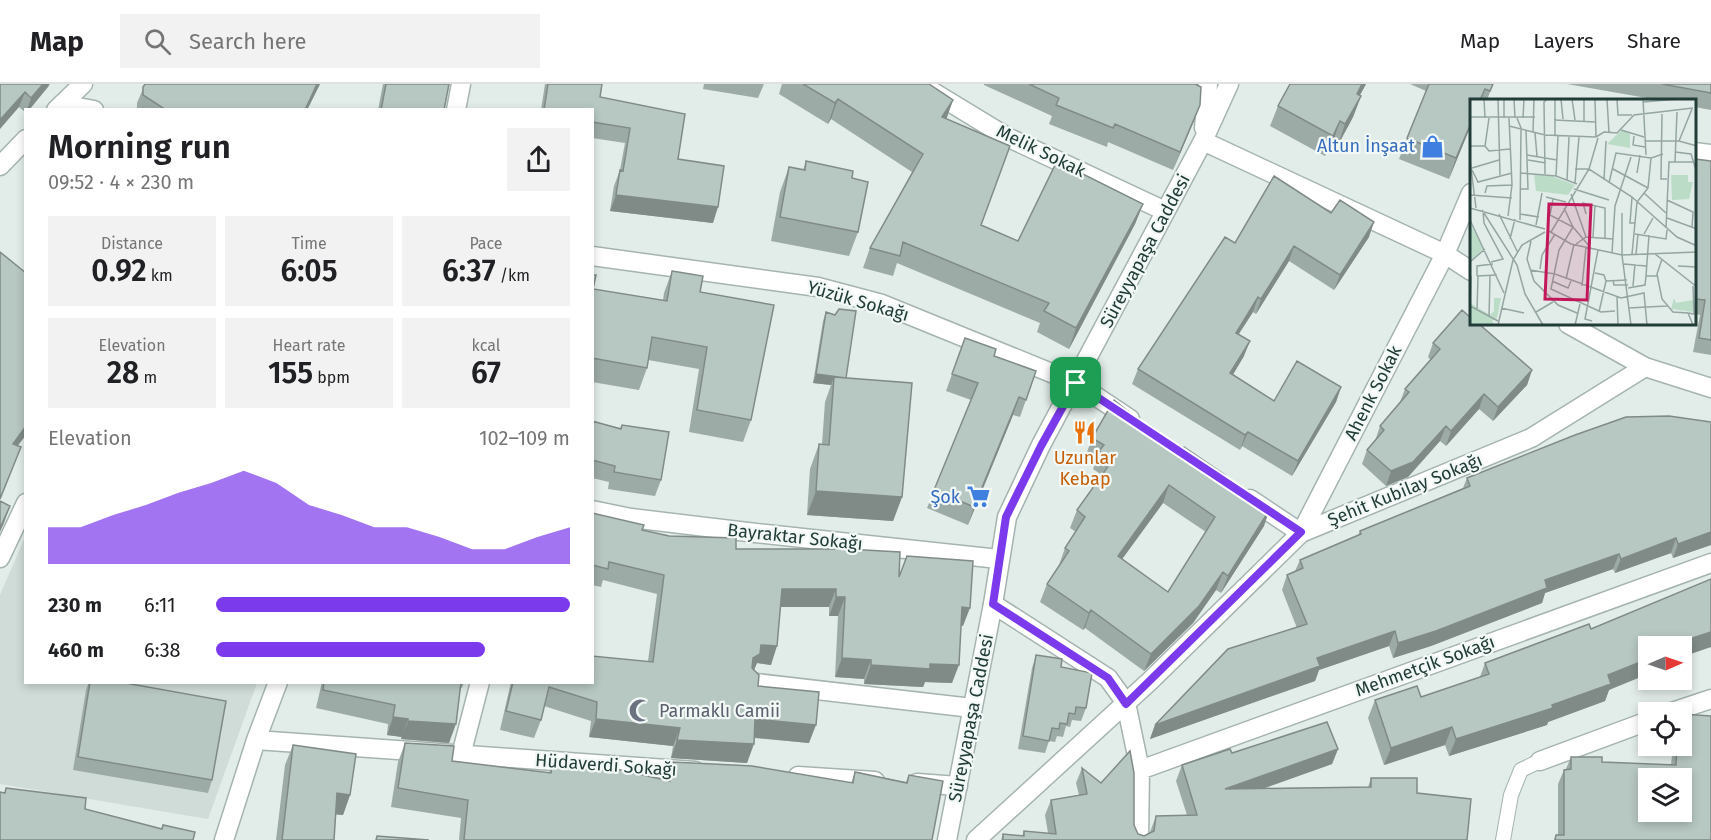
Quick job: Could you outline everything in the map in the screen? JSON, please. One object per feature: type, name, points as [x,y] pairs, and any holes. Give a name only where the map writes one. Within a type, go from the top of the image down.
[{"type":"street","points":[[59,107],[83,84]]},
{"type":"street","points":[[456,108],[461,84]]},
{"type":"street","name":"Melik Sokak","points":[[920,84],[1007,137],[1165,212]]},
{"type":"street","points":[[1208,84],[1203,141],[1445,254],[1470,270]]},
{"type":"street","name":"Süreyyapaşa Caddesi","points":[[947,840],[993,604],[1006,517],[1041,446],[1203,141],[1229,84]]},
{"type":"street","points":[[0,166],[24,141]]},
{"type":"street","points":[[1696,152],[1711,154]]},
{"type":"street","name":"Ahenk Sokak","points":[[1301,532],[1445,254],[1470,195]]},
{"type":"street","name":"Yüzük Sokağı","points":[[594,256],[818,287],[882,304],[1076,383],[1145,428]]},
{"type":"street","points":[[1572,326],[1645,367],[1711,388]]},
{"type":"street","name":"Şehit Kubilay Sokağı","points":[[976,840],[1126,704],[1301,532],[1531,438],[1645,367]]},
{"type":"street","points":[[1232,487],[1301,532]]},
{"type":"street","points":[[0,558],[24,506]]},
{"type":"street","name":"Bayraktar Sokağı","points":[[594,510],[631,518],[744,532],[999,559]]},
{"type":"street","name":"Mehmetçik Sokağı","points":[[1140,770],[1711,563]]},
{"type":"street","points":[[993,604],[1108,678],[1126,704],[1140,770],[1139,840]]},
{"type":"street","points":[[756,683],[972,708]]},
{"type":"street","points":[[224,840],[256,740],[277,684]]},
{"type":"street","points":[[461,755],[479,684]]},
{"type":"street","points":[[1692,705],[1711,699]]},
{"type":"street","points":[[1540,761],[1638,725]]},
{"type":"street","name":"Hüdaverdi Sokağı","points":[[256,740],[714,772]]},
{"type":"street","points":[[783,776],[957,786]]},
{"type":"lane","points":[[1503,840],[1511,795],[1521,770],[1540,761]]},
{"type":"shaded area","points":[[24,539],[24,684],[257,684],[208,819],[0,784],[0,595]]},
{"type":"building","points":[[0,84],[43,84],[31,98],[25,92],[0,120]]},
{"type":"building","points":[[145,84],[317,84],[306,108],[163,108],[143,95]]},
{"type":"building","points":[[386,84],[449,84],[444,108],[381,108]]},
{"type":"building","points":[[548,84],[602,84],[600,97],[685,114],[678,159],[724,166],[718,207],[616,195],[620,170],[623,171],[630,128],[594,122],[594,108],[544,108]]},
{"type":"building","points":[[803,84],[929,84],[953,100],[942,117],[1010,146],[981,225],[1018,241],[1057,161],[1143,204],[1076,328],[1044,311],[1049,303],[903,242],[900,256],[870,248],[923,154],[838,99],[835,103]]},
{"type":"building","points":[[1029,84],[1195,84],[1201,87],[1200,105],[1180,152],[1115,124],[1113,128],[1056,105],[1059,98]]},
{"type":"building","points":[[1290,84],[1362,84],[1357,94],[1361,96],[1345,124],[1340,121],[1333,136],[1278,106]]},
{"type":"building","points":[[1429,84],[1493,84],[1490,91],[1485,89],[1480,99],[1470,99],[1470,125],[1456,158],[1407,138]]},
{"type":"building","points":[[1662,84],[1711,84],[1711,93]]},
{"type":"building","points":[[1696,159],[1711,161],[1711,340],[1699,338],[1705,300],[1696,299]]},
{"type":"building","points":[[806,161],[853,171],[852,178],[868,182],[858,232],[780,217],[789,167],[805,170]]},
{"type":"building","points":[[1274,176],[1331,213],[1340,200],[1374,222],[1340,275],[1294,246],[1261,299],[1258,297],[1236,333],[1250,341],[1230,373],[1274,401],[1297,361],[1341,387],[1298,461],[1248,432],[1245,435],[1138,369],[1225,237],[1235,243]]},
{"type":"building","points":[[0,252],[24,271],[24,429],[13,444],[21,447],[0,499]]},
{"type":"building","points":[[672,271],[703,276],[700,292],[774,305],[751,420],[697,410],[707,347],[652,337],[647,368],[594,358],[594,289],[667,301]]},
{"type":"building","points":[[839,309],[856,311],[846,378],[816,374],[826,312],[835,315]]},
{"type":"building","points":[[1462,310],[1470,317],[1470,326],[1481,326],[1532,370],[1498,407],[1484,394],[1451,431],[1446,426],[1413,462],[1391,471],[1367,450],[1384,430],[1380,426],[1409,392],[1405,389],[1440,349],[1433,343]]},
{"type":"building","points":[[965,338],[996,349],[994,356],[1036,371],[1026,400],[1019,397],[974,507],[934,490],[978,383],[952,374]]},
{"type":"building","points":[[834,377],[912,383],[902,497],[816,491],[819,444],[829,445]]},
{"type":"building","points":[[1114,400],[1180,452],[1184,447],[1225,475],[1222,479],[1270,509],[1228,576],[1223,572],[1199,606],[1151,654],[1091,610],[1089,613],[1047,584],[1069,551],[1065,548],[1085,517],[1077,510],[1112,461],[1099,451],[1104,445],[1092,438]],"holes":[[[1169,485],[1215,517],[1168,592],[1118,556]]]},
{"type":"building","points":[[1669,416],[1711,422],[1711,532],[1678,544],[1676,538],[1621,559],[1619,554],[1545,580],[1547,588],[1436,631],[1398,643],[1395,631],[1317,658],[1320,666],[1155,725],[1228,649],[1307,624],[1287,575],[1303,568],[1300,560],[1361,534],[1360,531],[1470,486],[1467,478],[1575,435],[1626,417]]},
{"type":"building","points":[[594,422],[621,429],[622,425],[669,432],[661,480],[614,472],[615,466],[594,461]]},
{"type":"building","points":[[0,501],[10,506],[0,528]]},
{"type":"building","points":[[594,513],[644,525],[642,530],[669,536],[736,538],[736,549],[847,549],[900,552],[899,577],[907,556],[973,561],[970,608],[962,607],[959,665],[930,664],[930,669],[871,665],[871,660],[842,658],[845,597],[836,597],[836,589],[782,589],[777,646],[761,645],[760,654],[753,658],[752,668],[759,675],[758,686],[819,692],[816,725],[755,719],[754,744],[677,740],[680,728],[596,719],[597,702],[549,687],[541,720],[506,711],[513,684],[594,684],[594,656],[653,662],[664,575],[609,562],[608,569],[594,566]]},
{"type":"building","points":[[1711,579],[1711,632],[1692,638],[1692,636],[1638,636],[1638,663],[1608,675],[1611,684],[1552,705],[1553,708],[1456,739],[1452,727],[1391,748],[1375,700],[1417,686],[1421,697],[1489,674],[1485,663],[1589,624],[1591,629]]},
{"type":"building","points":[[1036,655],[1062,659],[1061,667],[1092,673],[1086,708],[1076,707],[1075,714],[1069,713],[1067,724],[1060,723],[1059,729],[1052,728],[1049,741],[1023,736]]},
{"type":"building","points":[[90,684],[131,684],[226,701],[212,780],[78,757]]},
{"type":"building","points":[[324,684],[461,684],[456,724],[408,721],[408,719],[393,717],[395,705],[323,690]]},
{"type":"building","points":[[1692,715],[1711,716],[1711,840],[1555,840],[1556,835],[1564,835],[1564,770],[1571,769],[1571,757],[1602,757],[1602,762],[1676,765],[1676,756],[1692,756]]},
{"type":"building","points":[[1327,722],[1338,749],[1225,789],[1371,787],[1371,778],[1417,778],[1417,793],[1471,799],[1467,840],[1003,840],[1003,834],[1024,836],[1024,831],[1056,834],[1051,800],[1087,794],[1082,768],[1101,783],[1130,751],[1134,773],[1134,825],[1138,834],[1144,836],[1154,831],[1156,816],[1197,815],[1182,765],[1230,749],[1232,753]]},
{"type":"building","points":[[405,743],[454,746],[452,761],[551,773],[552,765],[616,772],[616,769],[670,781],[673,762],[752,766],[853,783],[855,772],[907,783],[909,775],[943,781],[932,840],[464,840],[468,800],[398,788]]},
{"type":"building","points":[[293,745],[356,754],[350,795],[337,793],[334,840],[282,840]]},
{"type":"building","points":[[6,788],[86,798],[85,809],[162,829],[163,825],[195,832],[193,840],[0,840],[0,792],[5,793]]},
{"type":"building","points":[[377,836],[429,840],[376,840]]},
{"type":"place","name":"Altun İnşaat","points":[[1433,146]]},
{"type":"place","name":"Uzunlar Kebap","points":[[1085,432]]},
{"type":"place","name":"Şok","points":[[978,497]]},
{"type":"place","name":"Parmaklı Camii","points":[[641,711]]},
{"type":"route","points":[[1076,383],[1301,532],[1126,704],[1108,678],[993,604],[1006,517],[1041,446],[1076,383]]}]
